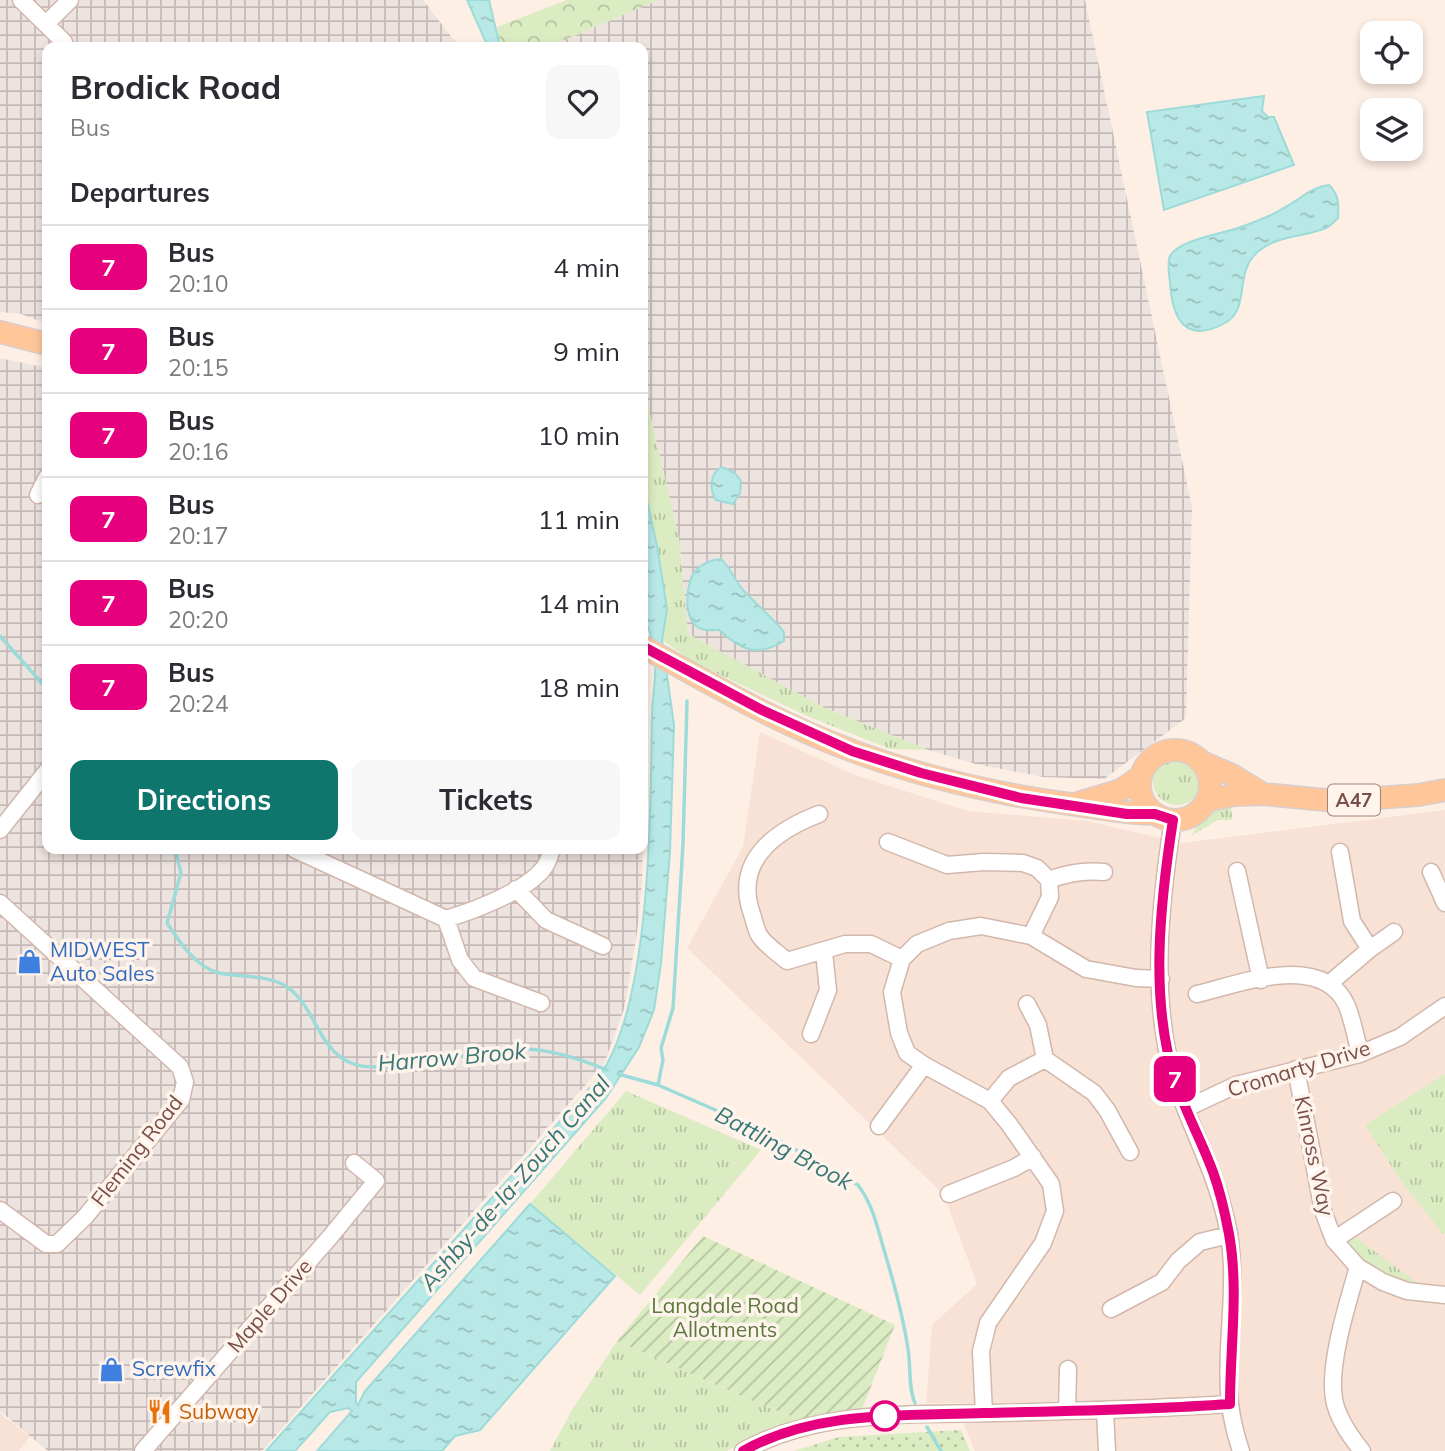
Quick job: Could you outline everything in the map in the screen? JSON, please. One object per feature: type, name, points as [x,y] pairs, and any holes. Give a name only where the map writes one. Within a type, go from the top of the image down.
[{"type":"main road","points":[[0,332],[42,343]]},
{"type":"main road","points":[[648,649],[762,710],[852,751],[921,773],[1021,798],[1127,814],[1164,817],[1192,815],[1206,801],[1210,780],[1202,762],[1183,750],[1161,752],[1144,767],[1140,777],[1142,798],[1164,817]]},
{"type":"main road","name":"A47","points":[[1202,762],[1263,793]]},
{"type":"main road","points":[[1072,804],[1121,790],[1140,777]]},
{"type":"main road","name":"A47","points":[[1206,801],[1263,793],[1335,802],[1445,790]]},
{"type":"street","points":[[21,0],[64,42]]},
{"type":"street","points":[[46,23],[70,0]]},
{"type":"street","points":[[38,495],[42,487]]},
{"type":"street","points":[[0,830],[42,777]]},
{"type":"street","points":[[819,814],[795,823],[769,841],[752,864],[746,899],[760,936],[787,961],[845,944],[872,944],[902,960]]},
{"type":"street","points":[[1164,817],[1165,880],[1161,979],[1164,1038],[1177,1084],[1214,1175],[1229,1235],[1233,1290],[1230,1404],[1241,1451]]},
{"type":"street","points":[[888,842],[947,865],[1023,863],[1037,868],[1049,880],[1050,897],[1031,936]]},
{"type":"street","points":[[1340,852],[1352,921],[1370,949]]},
{"type":"street","points":[[305,854],[446,919],[463,914],[530,881],[544,868],[550,854]]},
{"type":"street","points":[[1049,880],[1089,870],[1104,872]]},
{"type":"street","points":[[1237,871],[1261,979]]},
{"type":"street","points":[[1432,872],[1443,894]]},
{"type":"street","points":[[516,889],[546,920],[603,946]]},
{"type":"street","name":"Fleming Road","points":[[0,903],[180,1067],[185,1077],[181,1100],[94,1207],[57,1244],[46,1244],[0,1210]]},
{"type":"street","points":[[446,919],[460,960],[474,978],[541,1003]]},
{"type":"street","points":[[984,1413],[981,1351],[988,1323],[1043,1243],[1055,1210],[1051,1184],[990,1101],[907,1053],[899,1033],[892,992],[902,960],[917,944],[949,931],[981,926],[1031,936],[1086,969],[1136,978],[1161,979]]},
{"type":"street","points":[[1330,984],[1394,932]]},
{"type":"street","points":[[811,1034],[828,990],[824,952]]},
{"type":"street","points":[[1196,994],[1275,975],[1300,975],[1330,984],[1346,1004],[1360,1054]]},
{"type":"street","points":[[1027,1004],[1038,1025],[1045,1059],[1094,1093],[1107,1110],[1130,1152]]},
{"type":"street","name":"Cromarty Drive","points":[[1187,1108],[1236,1085],[1360,1054],[1400,1037],[1445,1006]]},
{"type":"street","points":[[990,1101],[1009,1078],[1045,1059]]},
{"type":"street","points":[[879,1126],[924,1065]]},
{"type":"street","name":"Kinross Way","points":[[1296,1069],[1323,1211],[1334,1240],[1358,1267],[1383,1282],[1407,1291],[1445,1295]]},
{"type":"street","points":[[948,1194],[1014,1168],[1033,1157]]},
{"type":"street","name":"Maple Drive","points":[[143,1451],[376,1181],[354,1163]]},
{"type":"street","points":[[1334,1240],[1393,1200]]},
{"type":"street","points":[[1111,1309],[1162,1282],[1178,1261],[1200,1241],[1229,1235]]},
{"type":"street","points":[[1358,1267],[1334,1371],[1334,1401],[1349,1435],[1362,1451]]},
{"type":"street","points":[[1067,1411],[1068,1368]]},
{"type":"street","points":[[743,1451],[784,1432],[835,1420],[897,1415],[1105,1411],[1230,1404]]},
{"type":"street","points":[[1105,1411],[1107,1451]]},
{"type":"shaded area","points":[[0,0],[423,0],[455,42],[42,42],[42,322],[21,314],[0,312]]},
{"type":"shaded area","points":[[658,0],[1085,0],[1192,507],[1186,718],[1104,779],[1043,777],[976,764],[928,750],[823,707],[688,634],[679,539],[648,406],[648,42],[560,42]]},
{"type":"shaded area","points":[[0,358],[42,367],[42,854],[643,854],[637,933],[624,1009],[604,1064],[262,1451],[48,1451],[0,1411]]},
{"type":"shaded area","points":[[760,732],[855,775],[968,811],[1087,821],[1182,843],[1445,810],[1445,1451],[975,1451],[965,1427],[965,1403],[926,1403],[932,1325],[977,1284],[944,1195],[687,948],[743,847]]},
{"type":"shaded area","points":[[0,1413],[30,1437],[19,1451],[0,1451]]},
{"type":"green space","points":[[567,0],[658,0],[560,42],[499,42],[497,27]]},
{"type":"green space","points":[[648,406],[679,539],[688,634],[823,707],[928,750],[890,749],[807,716],[695,663],[662,640],[667,609],[648,505]]},
{"type":"green space","points":[[1177,757],[1194,764],[1201,781],[1194,798],[1177,805],[1160,798],[1153,781],[1160,764]]},
{"type":"green space","points":[[1231,800],[1232,820],[1218,820],[1191,836],[1208,809]]},
{"type":"green space","points":[[1445,1074],[1443,1234],[1401,1181],[1365,1125]]},
{"type":"green space","points":[[626,1091],[761,1150],[640,1295],[530,1204]]},
{"type":"green space","points":[[1347,1231],[1431,1293],[1383,1282],[1336,1238]]},
{"type":"green space","name":"Langdale Road Allotments","points":[[703,1236],[895,1325],[861,1412],[799,1419],[617,1341]]},
{"type":"green space","points":[[617,1341],[799,1419],[760,1433],[727,1451],[550,1451],[572,1410]]},
{"type":"green space","points":[[961,1430],[970,1451],[794,1451],[839,1437]]},
{"type":"water","points":[[467,0],[489,0],[499,42],[486,42]]},
{"type":"water","points":[[1264,96],[1262,111],[1268,117],[1274,117],[1294,165],[1164,210],[1147,112]]},
{"type":"water","points":[[1329,185],[1338,200],[1338,218],[1335,221],[1326,228],[1275,242],[1260,250],[1247,268],[1238,308],[1225,323],[1200,331],[1183,324],[1171,295],[1169,262],[1175,250],[1272,215],[1310,191]]},
{"type":"water","points":[[721,467],[734,472],[741,481],[740,493],[733,504],[716,500],[712,491],[713,478]]},
{"type":"water","name":"Ashby-de-la-Zouch Canal","points":[[648,505],[667,609],[662,640],[674,725],[670,852],[661,964],[654,1010],[639,1047],[606,1098],[356,1382],[356,1403],[358,1405],[365,1391],[530,1204],[615,1276],[480,1430],[455,1436],[442,1451],[317,1451],[352,1411],[348,1408],[330,1412],[295,1451],[266,1451],[594,1083],[613,1051],[628,1009],[638,960],[644,907],[655,684],[650,633]]},
{"type":"water","points":[[721,559],[741,587],[784,632],[784,641],[765,649],[749,649],[734,642],[719,630],[704,630],[696,626],[688,611],[689,584],[696,570],[704,564]]},
{"type":"waterway","name":"Harrow Brook","points":[[0,636],[42,683]]},
{"type":"waterway","points":[[658,1085],[663,1060],[661,1048],[673,1008],[683,844],[687,701]]},
{"type":"waterway","name":"Harrow Brook","points":[[176,854],[181,873],[167,923],[183,945],[196,960],[211,970],[282,984],[302,1002],[330,1047],[351,1063],[384,1067],[522,1049],[559,1054],[607,1070]]},
{"type":"waterway","name":"Battling Brook","points":[[618,1074],[658,1085],[757,1128],[858,1185],[874,1216],[895,1287],[906,1336],[911,1391],[915,1403]]},
{"type":"waterway","name":"Battling Brook","points":[[927,1427],[941,1451]]},
{"type":"bus line","name":"7","points":[[648,649],[762,710],[852,751],[921,773],[1021,798],[1127,814],[1155,814],[1173,820],[1161,930],[1164,1038],[1177,1084],[1214,1175],[1229,1235],[1233,1290],[1230,1404],[1105,1411],[897,1415],[835,1420],[784,1432],[743,1451]]},
{"type":"place","name":"MIDWEST Auto Sales","points":[[30,962]]},
{"type":"place","name":"Screwfix","points":[[112,1369]]},
{"type":"place","name":"Subway","points":[[159,1412]]}]
